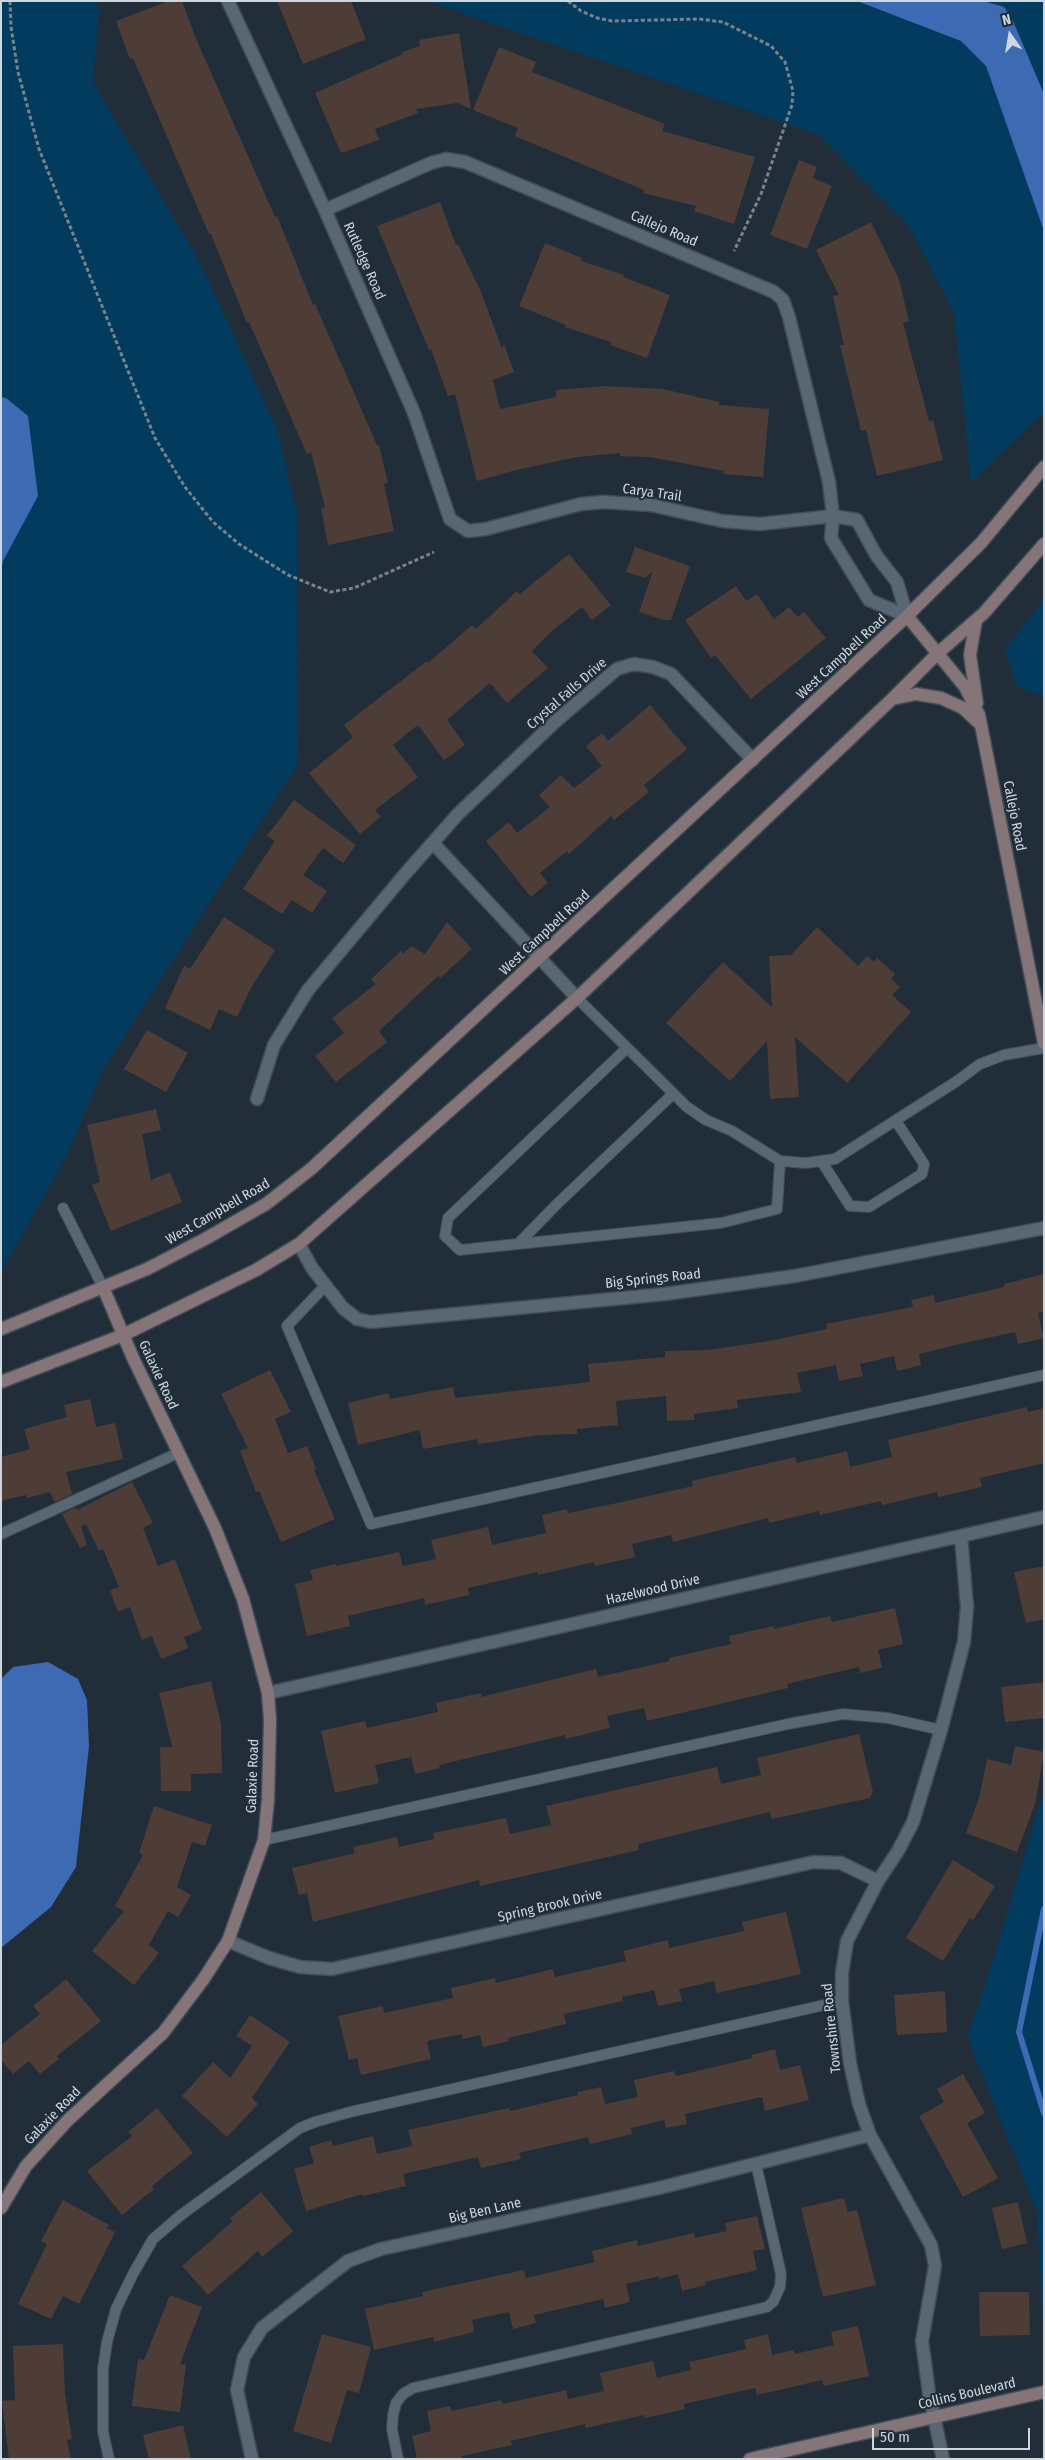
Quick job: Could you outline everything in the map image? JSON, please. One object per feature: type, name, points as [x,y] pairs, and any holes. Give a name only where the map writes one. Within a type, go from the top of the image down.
[{"type":"main road","name":"West Campbell Road","points":[[1,1329],[147,1269],[266,1204],[311,1169],[381,1102],[541,957],[907,616],[981,543],[1044,467]]},
{"type":"main road","points":[[1,1382],[123,1335],[256,1270],[298,1244],[577,998],[892,699],[938,652],[976,620],[1044,544]]},
{"type":"main road","name":"Callejo Road","points":[[907,616],[965,687],[980,720],[1044,1043]]},
{"type":"main road","points":[[976,620],[970,655],[980,720]]},
{"type":"main road","points":[[892,699],[916,694],[941,698],[963,708],[980,720]]},
{"type":"main road","name":"Galaxie Road","points":[[1,2208],[26,2166],[68,2120],[162,2033],[203,1980],[228,1941],[264,1840],[269,1791],[270,1720],[268,1693],[243,1599],[215,1528],[123,1335],[103,1287]]},
{"type":"main road","name":"Collins Boulevard","points":[[750,2459],[1044,2392]]},
{"type":"street","name":"Rutledge Road","points":[[228,1],[326,210],[414,413],[450,519],[468,530]]},
{"type":"street","name":"Callejo Road","points":[[326,210],[431,163],[446,159],[466,162],[774,292],[783,300],[788,317],[829,482],[833,516],[831,538],[869,600],[907,616]]},
{"type":"street","name":"Carya Trail","points":[[468,530],[486,529],[581,504],[603,502],[651,505],[722,521],[760,524],[833,516]]},
{"type":"street","name":"Callejo Road","points":[[833,516],[857,520],[876,555],[897,582],[907,616]]},
{"type":"street","name":"Crystal Falls Drive","points":[[257,1099],[274,1046],[308,990],[458,814],[602,680],[618,669],[634,664],[653,667],[671,674],[753,760]]},
{"type":"street","points":[[433,843],[541,957],[577,998]]},
{"type":"street","name":"Big Springs Road","points":[[298,1244],[325,1286],[343,1308],[357,1319],[371,1322],[665,1294],[795,1276],[1044,1228]]},
{"type":"street","name":"Hazelwood Drive","points":[[268,1693],[1044,1517]]},
{"type":"street","name":"Townshire Road","points":[[943,2459],[922,2341],[935,2266],[931,2245],[870,2135],[859,2104],[842,2001],[842,1974],[847,1941],[878,1881],[898,1851],[913,1822],[941,1730],[964,1642],[967,1607],[961,1536]]},
{"type":"street","name":"Spring Brook Drive","points":[[228,1941],[269,1958],[300,1966],[332,1969],[814,1862],[842,1863],[878,1881]]},
{"type":"street","name":"Big Ben Lane","points":[[252,2459],[237,2390],[244,2357],[262,2328],[348,2261],[381,2249],[756,2164],[870,2135]]},
{"type":"lane","points":[[577,998],[687,1107],[706,1120],[732,1131],[780,1161],[822,1162],[835,1159],[896,1121],[980,1064],[1004,1055],[1044,1048]]},
{"type":"lane","points":[[627,1048],[448,1218],[445,1236],[460,1250],[721,1223],[777,1209],[780,1161]]},
{"type":"lane","points":[[518,1244],[558,1203],[673,1094]]},
{"type":"lane","points":[[822,1162],[850,1206],[869,1207],[922,1174],[924,1164],[896,1121]]},
{"type":"lane","points":[[63,1208],[103,1287]]},
{"type":"lane","points":[[325,1286],[287,1326],[371,1524],[1044,1375]]},
{"type":"lane","points":[[1,1534],[178,1453]]},
{"type":"lane","points":[[264,1840],[788,1724],[843,1714],[888,1718],[941,1730]]},
{"type":"lane","points":[[109,2459],[103,2432],[103,2369],[107,2342],[116,2309],[153,2239],[181,2215],[300,2128],[350,2112],[842,2001]]},
{"type":"lane","points":[[398,2459],[392,2429],[393,2415],[396,2403],[413,2388],[767,2307],[780,2287],[780,2274],[756,2164]]},
{"type":"path","points":[[10,1],[11,27],[18,72],[39,149],[155,438],[185,487],[213,522],[239,544],[288,575],[330,592],[354,588],[434,552]]},
{"type":"path","points":[[568,1],[581,11],[597,18],[612,21],[698,18],[723,22],[771,46],[785,62],[793,91],[792,105],[761,194],[734,251]]},
{"type":"shaded area","points":[[1,1],[97,1],[99,8],[93,82],[200,262],[278,431],[297,513],[298,764],[103,1070],[67,1155],[1,1273]]},
{"type":"shaded area","points":[[427,1],[1044,1],[1044,412],[971,483],[954,313],[909,226],[819,135]]},
{"type":"shaded area","points":[[1044,600],[1044,696],[1017,687],[1005,649]]},
{"type":"shaded area","points":[[1044,1791],[1044,2343],[1037,2211],[967,2036],[983,1993]]},
{"type":"water","points":[[857,1],[983,1],[1004,7],[1013,21],[1044,94],[1044,231],[986,66],[961,41]]},
{"type":"water","points":[[1,397],[6,398],[28,416],[38,496],[3,561],[1,572]]},
{"type":"water","points":[[48,1662],[78,1679],[87,1700],[89,1746],[76,1867],[51,1907],[1,1948],[1,1679],[13,1667]]},
{"type":"building","points":[[169,1],[182,1],[197,41],[275,217],[277,216],[313,305],[315,304],[377,445],[379,445],[388,483],[384,484],[394,531],[328,545],[321,508],[325,507],[311,452],[307,454],[249,322],[247,323],[211,234],[209,234],[133,58],[130,59],[116,21]]},
{"type":"building","points":[[277,1],[351,1],[366,39],[303,64]]},
{"type":"building","points":[[459,33],[471,109],[457,103],[416,109],[418,113],[375,129],[379,140],[341,153],[315,93],[403,54],[402,52],[420,46],[419,40]]},
{"type":"building","points":[[499,47],[536,62],[532,72],[665,124],[662,131],[755,157],[734,224],[694,211],[696,206],[643,193],[644,190],[515,136],[518,128],[473,110]]},
{"type":"building","points":[[799,160],[817,167],[813,178],[832,186],[807,249],[770,235]]},
{"type":"building","points":[[440,202],[456,245],[458,244],[481,292],[502,349],[504,344],[514,372],[493,380],[500,409],[556,397],[556,390],[604,386],[663,389],[719,402],[719,405],[769,409],[763,477],[723,474],[724,471],[650,457],[620,456],[620,453],[577,457],[516,470],[477,481],[455,394],[448,396],[431,349],[429,350],[377,226]]},
{"type":"building","points":[[871,222],[899,279],[909,321],[903,323],[929,421],[933,420],[943,460],[877,476],[866,430],[861,431],[840,345],[844,345],[833,296],[839,295],[816,250]]},
{"type":"building","points":[[545,243],[582,258],[581,261],[624,275],[623,277],[670,295],[647,358],[610,345],[611,342],[565,327],[566,325],[519,306]]},
{"type":"building","points":[[635,547],[690,566],[671,620],[664,620],[639,612],[653,571],[645,578],[626,572]]},
{"type":"building","points":[[569,554],[611,605],[592,620],[582,607],[553,630],[532,651],[548,668],[507,703],[490,683],[447,720],[465,745],[444,760],[418,725],[393,745],[418,777],[375,810],[381,817],[360,834],[309,773],[353,737],[344,725],[427,661],[428,663],[472,625],[476,629],[517,591],[520,594]]},
{"type":"building","points":[[736,586],[746,601],[757,594],[774,619],[789,607],[798,617],[804,612],[826,638],[751,699],[715,655],[711,658],[685,620]]},
{"type":"building","points":[[650,705],[687,749],[644,785],[649,792],[614,820],[611,816],[569,854],[567,851],[540,873],[548,883],[531,897],[486,841],[509,822],[517,833],[550,807],[539,795],[561,775],[574,788],[602,766],[586,746],[602,733],[608,741]]},
{"type":"building","points":[[294,800],[356,845],[343,863],[323,848],[303,875],[327,891],[312,913],[292,900],[282,914],[243,889],[275,841],[267,836]]},
{"type":"building","points":[[224,917],[275,950],[251,988],[237,1017],[219,1009],[210,1030],[165,1008],[184,966],[190,969]]},
{"type":"building","points":[[447,922],[472,949],[440,978],[438,976],[379,1031],[387,1042],[336,1082],[315,1056],[344,1033],[332,1018],[376,984],[371,979],[401,951],[403,954],[411,946],[425,954]]},
{"type":"building","points":[[817,927],[858,966],[867,956],[874,962],[877,958],[895,974],[891,979],[900,987],[892,995],[911,1012],[847,1083],[795,1037],[799,1097],[770,1099],[767,1041],[730,1081],[666,1023],[723,962],[772,1007],[769,956],[791,955]]},
{"type":"building","points":[[147,1030],[188,1053],[166,1092],[124,1069]]},
{"type":"building","points":[[156,1109],[161,1130],[142,1134],[151,1180],[170,1172],[182,1202],[111,1231],[92,1185],[100,1182],[87,1125]]},
{"type":"building","points":[[1044,1274],[1044,1312],[1038,1313],[1044,1338],[1018,1344],[1015,1332],[955,1345],[919,1354],[921,1365],[897,1371],[894,1356],[860,1364],[863,1376],[839,1381],[836,1365],[797,1373],[801,1392],[737,1400],[738,1408],[694,1414],[694,1420],[667,1421],[666,1396],[616,1401],[618,1425],[577,1429],[577,1434],[540,1435],[478,1444],[477,1439],[423,1449],[420,1430],[358,1445],[348,1403],[388,1393],[390,1399],[453,1387],[455,1398],[590,1382],[588,1364],[665,1357],[665,1351],[708,1350],[769,1341],[827,1329],[826,1324],[913,1307],[911,1300],[934,1295],[935,1303],[1004,1287],[1004,1284]]},
{"type":"building","points":[[270,1370],[291,1412],[275,1419],[288,1453],[307,1446],[316,1469],[314,1470],[335,1519],[281,1542],[259,1491],[256,1492],[240,1451],[248,1448],[221,1394]]},
{"type":"building","points":[[90,1399],[96,1427],[115,1423],[123,1459],[66,1472],[72,1494],[55,1502],[50,1492],[27,1498],[26,1495],[1,1501],[1,1457],[30,1449],[24,1429],[67,1417],[64,1405]]},
{"type":"building","points":[[1027,1407],[1028,1412],[1044,1408],[1044,1463],[980,1478],[982,1487],[938,1497],[937,1492],[882,1505],[881,1501],[820,1515],[819,1511],[769,1523],[768,1518],[673,1542],[671,1535],[632,1544],[635,1557],[595,1566],[594,1562],[538,1575],[537,1572],[468,1588],[469,1595],[425,1605],[424,1598],[348,1616],[350,1626],[307,1636],[295,1584],[313,1580],[310,1570],[399,1552],[403,1566],[436,1559],[431,1540],[488,1527],[492,1545],[546,1533],[542,1515],[567,1509],[568,1513],[693,1486],[692,1481],[795,1457],[797,1463],[847,1451],[850,1467],[892,1457],[888,1440]]},
{"type":"building","points":[[132,1482],[153,1523],[143,1528],[158,1566],[175,1559],[202,1630],[184,1637],[188,1648],[161,1659],[152,1636],[142,1640],[130,1607],[118,1612],[110,1590],[119,1587],[103,1549],[99,1551],[86,1524],[81,1527],[87,1545],[80,1548],[62,1514],[76,1507],[77,1510]]},
{"type":"building","points":[[1044,1566],[1044,1619],[1026,1623],[1014,1572]]},
{"type":"building","points":[[895,1608],[903,1644],[878,1650],[882,1668],[860,1673],[859,1667],[787,1684],[788,1688],[647,1721],[644,1708],[607,1716],[610,1728],[566,1739],[565,1735],[439,1765],[440,1768],[415,1774],[411,1757],[375,1765],[379,1783],[335,1793],[321,1731],[365,1721],[367,1728],[438,1712],[436,1703],[481,1693],[481,1697],[596,1669],[598,1677],[669,1661],[669,1658],[731,1644],[729,1636],[774,1626],[774,1629],[830,1616],[832,1622]]},
{"type":"building","points":[[211,1681],[221,1724],[222,1773],[191,1774],[191,1791],[161,1791],[160,1747],[172,1747],[159,1693]]},
{"type":"building","points":[[1044,1682],[1044,1718],[1005,1722],[1001,1687]]},
{"type":"building","points":[[859,1734],[873,1792],[870,1798],[772,1819],[770,1812],[638,1844],[639,1850],[480,1886],[479,1880],[313,1922],[307,1893],[299,1895],[292,1868],[355,1853],[353,1847],[397,1837],[399,1847],[434,1839],[433,1833],[506,1818],[510,1834],[551,1825],[546,1806],[717,1767],[721,1784],[761,1775],[757,1758]]},
{"type":"building","points":[[1015,1746],[1044,1752],[1035,1804],[1017,1852],[966,1833],[979,1798],[987,1759],[1011,1765]]},
{"type":"building","points":[[154,1806],[212,1825],[205,1846],[192,1842],[177,1887],[191,1895],[178,1917],[168,1911],[149,1945],[159,1953],[134,1985],[92,1951],[124,1911],[115,1906],[143,1855],[139,1853]]},
{"type":"building","points":[[953,1860],[995,1886],[973,1920],[970,1918],[943,1961],[906,1938]]},
{"type":"building","points":[[786,1912],[801,1974],[717,1993],[714,1981],[679,1989],[682,2001],[658,2006],[654,1990],[622,1997],[623,2001],[564,2014],[566,2024],[508,2038],[509,2041],[483,2047],[480,2035],[463,2039],[462,2034],[427,2041],[431,2059],[361,2075],[357,2058],[349,2060],[338,2016],[383,2006],[384,2013],[453,1998],[451,1988],[495,1978],[496,1983],[553,1969],[555,1977],[626,1961],[623,1951],[668,1940],[669,1948],[744,1931],[742,1922]]},
{"type":"building","points":[[66,1979],[101,2021],[57,2056],[59,2059],[40,2074],[29,2061],[13,2074],[1,2060],[1,2045],[40,2014],[33,2006]]},
{"type":"building","points":[[945,1991],[947,2032],[897,2035],[894,1995]]},
{"type":"building","points":[[250,2015],[290,2042],[252,2098],[258,2104],[227,2137],[182,2096],[213,2062],[230,2078],[252,2046],[236,2036]]},
{"type":"building","points":[[775,2049],[780,2070],[800,2065],[809,2100],[765,2111],[762,2097],[685,2114],[687,2124],[666,2128],[664,2120],[631,2128],[632,2134],[590,2144],[588,2137],[519,2153],[521,2159],[481,2168],[478,2157],[403,2174],[406,2186],[363,2196],[362,2194],[306,2211],[294,2169],[314,2163],[309,2147],[331,2140],[333,2146],[373,2136],[377,2154],[412,2146],[408,2130],[509,2108],[510,2111],[578,2095],[578,2092],[601,2087],[605,2104],[638,2097],[634,2080],[674,2071],[676,2076],[752,2058],[751,2055]]},
{"type":"building","points":[[963,2074],[985,2113],[967,2123],[998,2178],[963,2197],[919,2116],[944,2102],[937,2089]]},
{"type":"building","points":[[157,2108],[193,2153],[152,2186],[154,2189],[122,2215],[87,2171],[132,2136],[128,2132]]},
{"type":"building","points":[[261,2192],[293,2231],[262,2257],[258,2251],[208,2295],[182,2266],[233,2221],[230,2218]]},
{"type":"building","points":[[844,2198],[848,2212],[857,2210],[876,2285],[823,2297],[801,2208]]},
{"type":"building","points":[[63,2200],[109,2225],[106,2228],[115,2232],[79,2304],[63,2296],[51,2319],[18,2304],[47,2244],[41,2241]]},
{"type":"building","points":[[1018,2202],[1027,2243],[1002,2249],[992,2208]]},
{"type":"building","points":[[757,2216],[765,2249],[753,2251],[757,2270],[705,2282],[706,2285],[682,2291],[678,2274],[659,2279],[659,2276],[626,2284],[630,2302],[605,2308],[603,2299],[534,2315],[536,2323],[513,2329],[509,2312],[472,2320],[474,2332],[434,2342],[433,2337],[374,2350],[365,2309],[423,2296],[422,2292],[524,2270],[526,2278],[595,2262],[592,2251],[637,2240],[638,2246],[694,2233],[695,2238],[727,2231],[725,2223]]},
{"type":"building","points":[[979,2292],[1029,2292],[1030,2335],[980,2336]]},
{"type":"building","points":[[170,2295],[202,2307],[180,2364],[186,2365],[180,2412],[132,2406],[138,2359],[144,2360]]},
{"type":"building","points":[[858,2326],[869,2376],[824,2386],[822,2380],[757,2395],[755,2388],[684,2404],[685,2409],[645,2418],[644,2415],[586,2428],[585,2424],[511,2441],[512,2445],[462,2456],[462,2459],[417,2459],[412,2436],[431,2431],[427,2411],[450,2406],[452,2411],[501,2400],[503,2404],[566,2390],[568,2399],[604,2391],[600,2373],[653,2361],[657,2378],[691,2370],[689,2362],[746,2349],[744,2340],[768,2334],[772,2355],[794,2350],[795,2354],[834,2345],[831,2332]]},
{"type":"building","points":[[322,2334],[371,2347],[359,2393],[347,2390],[331,2443],[293,2431]]},
{"type":"building","points":[[63,2344],[65,2394],[72,2439],[67,2440],[71,2459],[9,2459],[2,2401],[15,2400],[13,2346]]},
{"type":"building","points":[[183,2425],[191,2459],[149,2459],[143,2435]]},
{"type":"waterway","points":[[1044,1909],[1019,2032],[1044,2113]]}]
